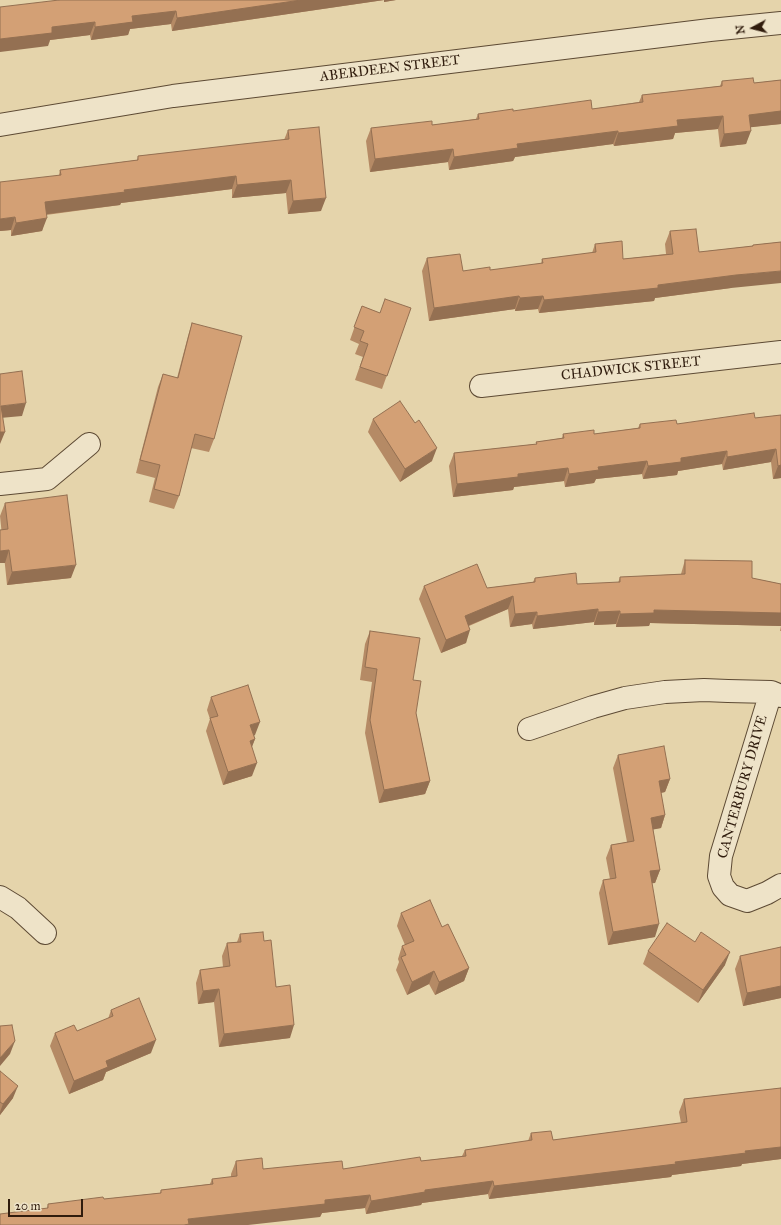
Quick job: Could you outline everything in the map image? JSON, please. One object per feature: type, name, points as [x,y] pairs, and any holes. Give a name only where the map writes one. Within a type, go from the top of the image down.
[{"type":"street","name":"ABERDEEN STREET","points":[[0,125],[173,96],[702,31],[781,23]]},
{"type":"street","name":"CHADWICK STREET","points":[[481,386],[781,352]]},
{"type":"street","points":[[0,484],[47,478],[88,444]]},
{"type":"street","points":[[529,729],[593,707],[626,698],[649,694],[704,690],[776,694]]},
{"type":"street","name":"CANTERBURY DRIVE","points":[[776,694],[721,856],[719,876],[722,887],[730,895],[747,901],[767,893],[781,885]]},
{"type":"street","points":[[0,896],[18,908],[45,933]]},
{"type":"building","points":[[59,0],[301,0],[177,18],[176,11],[132,16],[133,22],[95,27],[95,22],[52,27],[52,33],[0,39],[0,7]]},
{"type":"building","points":[[753,78],[754,83],[781,80],[781,111],[749,115],[751,131],[724,134],[723,116],[677,120],[678,126],[618,133],[618,131],[517,144],[518,148],[454,157],[453,149],[375,159],[371,128],[432,121],[432,125],[479,119],[478,114],[513,109],[513,111],[591,100],[592,109],[643,102],[642,95],[722,86],[722,81]]},
{"type":"building","points":[[319,127],[326,198],[293,201],[291,180],[237,185],[236,176],[124,190],[125,192],[45,202],[47,218],[16,223],[15,217],[0,219],[0,182],[61,175],[60,170],[138,160],[138,156],[289,139],[288,130]]},
{"type":"building","points":[[696,229],[699,252],[781,242],[781,271],[658,285],[658,288],[544,300],[543,296],[520,298],[519,296],[434,308],[427,258],[460,254],[463,271],[490,267],[490,270],[543,263],[542,259],[596,252],[595,244],[622,241],[623,259],[673,254],[670,231]]},
{"type":"building","points":[[385,299],[411,308],[387,376],[360,367],[368,344],[360,341],[364,331],[354,327],[362,306],[380,313]]},
{"type":"building","points":[[192,323],[242,336],[214,439],[195,434],[179,496],[154,489],[160,465],[140,460],[163,374],[178,378]]},
{"type":"building","points":[[22,371],[26,403],[1,406],[5,432],[0,432],[0,374]]},
{"type":"building","points":[[400,401],[415,423],[419,420],[437,448],[405,469],[373,419]]},
{"type":"building","points":[[754,413],[755,418],[781,415],[781,465],[778,466],[776,449],[727,457],[727,451],[681,458],[681,462],[648,466],[647,461],[598,467],[599,470],[569,474],[568,468],[518,474],[518,477],[457,484],[454,453],[537,444],[536,442],[564,438],[563,434],[594,430],[594,434],[640,428],[640,424],[676,420],[677,424]]},
{"type":"building","points":[[67,495],[76,565],[12,572],[9,550],[0,551],[0,530],[8,529],[5,503]]},
{"type":"building","points":[[685,560],[752,561],[752,578],[781,584],[781,613],[654,610],[654,613],[620,614],[620,611],[598,612],[598,609],[537,616],[537,612],[515,614],[513,596],[465,616],[470,630],[446,640],[424,586],[477,564],[487,588],[535,582],[535,578],[576,573],[577,584],[620,582],[620,577],[685,574]]},
{"type":"building","points":[[370,631],[420,638],[413,680],[421,681],[416,713],[430,781],[384,790],[370,720],[377,669],[365,667]]},
{"type":"building","points":[[248,685],[260,722],[250,725],[255,739],[250,741],[257,763],[228,772],[210,718],[218,716],[211,697]]},
{"type":"building","points":[[664,746],[670,779],[659,781],[665,815],[651,818],[660,870],[650,871],[659,924],[613,932],[603,880],[616,878],[611,845],[634,841],[618,755]]},
{"type":"building","points":[[430,900],[442,927],[448,924],[469,968],[439,982],[434,971],[412,982],[401,957],[406,955],[402,946],[414,941],[401,913]]},
{"type":"building","points":[[667,923],[695,942],[701,932],[730,952],[703,990],[648,951]]},
{"type":"building","points":[[263,932],[264,941],[271,940],[276,987],[290,985],[294,1025],[224,1034],[219,989],[203,991],[200,970],[230,966],[227,943],[241,942],[240,934]]},
{"type":"building","points":[[781,947],[781,986],[747,993],[740,956]]},
{"type":"building","points":[[139,998],[156,1040],[106,1061],[108,1067],[74,1081],[55,1033],[74,1025],[77,1031],[113,1016],[111,1010]]},
{"type":"building","points":[[12,1025],[15,1041],[0,1058],[0,1026]]},
{"type":"building","points":[[0,1071],[18,1086],[3,1104],[0,1102]]},
{"type":"building","points":[[781,1088],[781,1147],[675,1162],[676,1164],[494,1186],[493,1181],[425,1190],[425,1192],[371,1201],[370,1195],[325,1200],[325,1204],[188,1219],[189,1224],[184,1225],[0,1225],[0,1214],[48,1208],[48,1204],[103,1197],[104,1199],[161,1193],[161,1190],[213,1184],[212,1179],[237,1176],[236,1161],[262,1158],[263,1169],[342,1161],[343,1169],[420,1157],[421,1161],[466,1156],[465,1150],[532,1140],[531,1133],[551,1131],[553,1140],[687,1122],[684,1099]]}]
